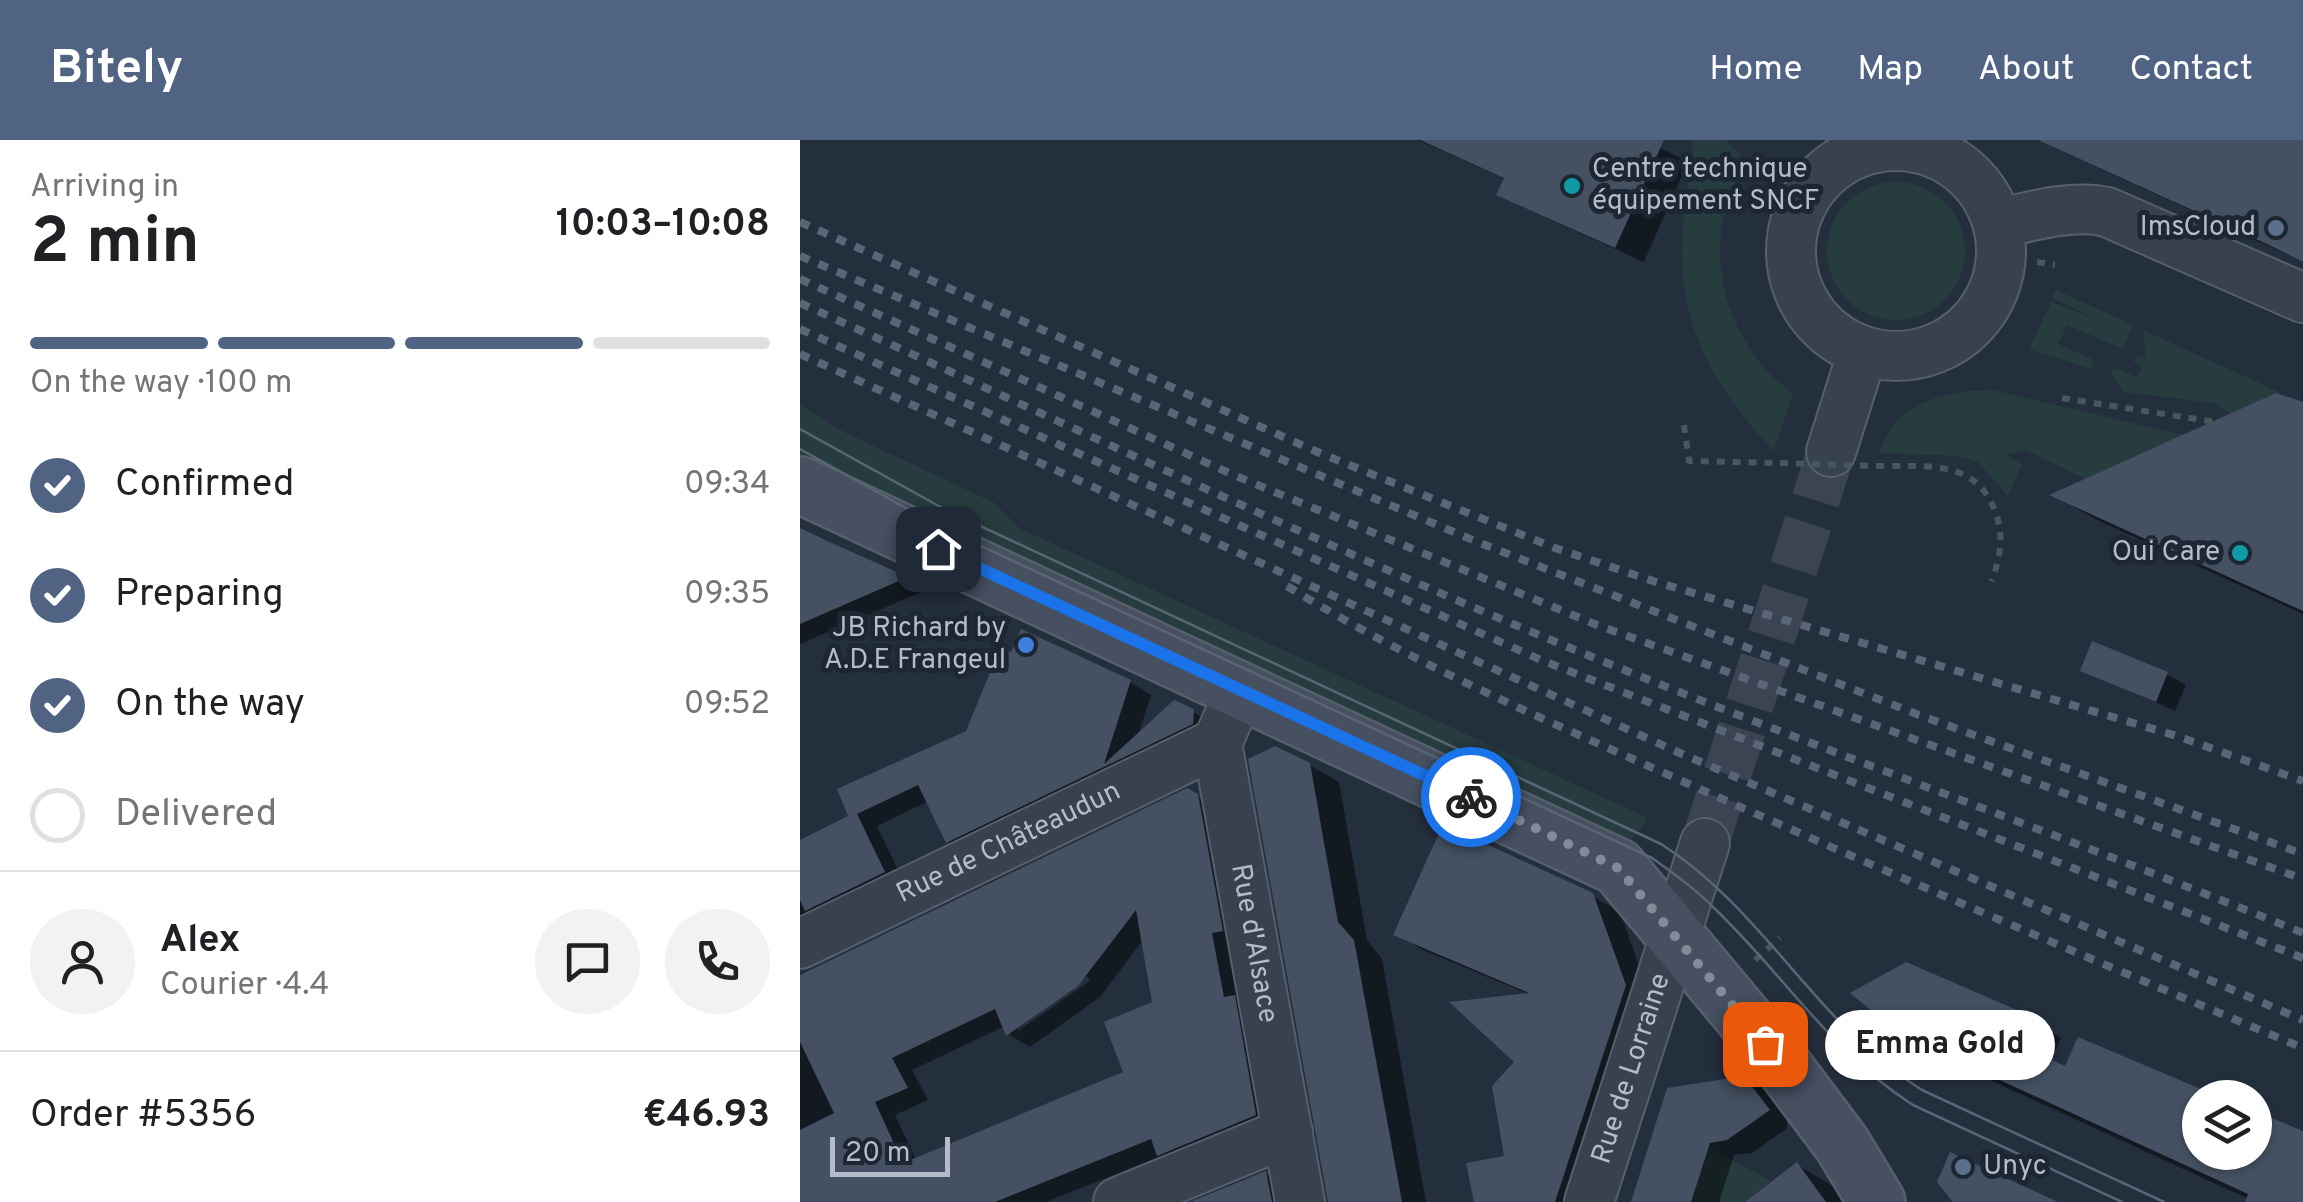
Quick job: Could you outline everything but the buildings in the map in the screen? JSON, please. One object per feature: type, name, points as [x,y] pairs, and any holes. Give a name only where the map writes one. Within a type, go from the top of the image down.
[{"type":"main road","points":[[800,485],[1600,856],[1618,868],[1779,1060],[1842,1144],[1877,1202]]},
{"type":"main road","points":[[1842,1144],[1909,1202]]},
{"type":"street","points":[[1928,145],[1975,180],[1993,209],[2001,257],[1998,279],[1981,314],[1952,340],[1919,353],[1887,356],[1863,351],[1839,340],[1819,322],[1801,297],[1792,272],[1796,216],[1819,154],[1851,156],[1874,148],[1928,145]]},
{"type":"street","points":[[1998,224],[2033,215],[2096,209],[2303,298]]},
{"type":"street","points":[[1831,452],[1863,351]]},
{"type":"street","points":[[1217,743],[1242,690]]},
{"type":"street","name":"Rue de Châteaudun","points":[[800,944],[1217,743]]},
{"type":"street","name":"Rue d'Alsace","points":[[1217,743],[1300,1202]]},
{"type":"street","name":"Rue de Lorraine","points":[[1589,1202],[1705,842]]},
{"type":"street","points":[[1118,1202],[1288,1132]]},
{"type":"path","points":[[2037,262],[2055,265]]},
{"type":"path","points":[[2062,398],[2216,422]]},
{"type":"path","points":[[1684,424],[1689,461],[1946,468],[1972,476],[1992,502],[2002,534],[1991,580]]},
{"type":"path","points":[[1746,968],[1780,938]]},
{"type":"green space","points":[[1691,140],[1725,140],[1747,161],[1731,190],[1720,254],[1733,317],[1748,346],[1768,372],[1793,393],[1774,451],[1719,382],[1687,305],[1682,245]]},
{"type":"green space","points":[[1896,182],[1922,188],[1945,202],[1959,225],[1965,251],[1959,277],[1945,300],[1922,314],[1896,320],[1870,314],[1847,300],[1833,277],[1827,251],[1833,225],[1847,202],[1870,188]]},
{"type":"green space","points":[[2056,290],[2133,325],[2123,349],[2067,325],[2058,344],[2094,360],[2091,369],[2029,349],[2051,302],[2102,322],[2052,298]]},
{"type":"green space","points":[[2143,330],[2279,392],[2231,413],[2213,403],[2124,392],[2111,373],[2114,368],[2137,377],[2142,366],[2133,361],[2137,355],[2146,358]]},
{"type":"green space","points":[[1993,390],[2183,435],[2085,479],[2026,450],[2006,455],[2022,464],[2008,496],[1978,462],[1958,456],[1880,453],[1896,423],[1921,404],[1952,394]]},
{"type":"green space","points":[[800,405],[846,433],[993,502],[1019,528],[1648,818],[1620,854],[800,470]]},
{"type":"green space","points":[[1703,1144],[1771,1181],[1745,1202],[1691,1202],[1702,1166]]},
{"type":"tunnel","points":[[1705,843],[1831,452]]},
{"type":"tram line","points":[[800,429],[946,510],[1661,844],[1731,901],[1821,1002],[1885,1064],[1922,1090],[2164,1202]]},
{"type":"tram line","points":[[800,449],[938,526],[1652,858],[1712,906],[1832,1037],[1884,1084],[1913,1105],[2122,1202]]},
{"type":"railway","points":[[800,222],[1322,454],[1555,548],[1653,581],[2177,736],[2303,781]]},
{"type":"railway","points":[[800,256],[1480,543],[1919,715],[2303,854]]},
{"type":"railway","points":[[800,279],[1236,476],[1597,625],[2303,879]]},
{"type":"railway","points":[[800,303],[1275,520],[1563,645],[2303,933]]},
{"type":"railway","points":[[800,329],[1541,660],[2303,958]]},
{"type":"railway","points":[[800,354],[1682,754],[2303,1020]]},
{"type":"railway","points":[[1287,586],[1384,642],[1531,713],[1914,883],[2303,1048]]},
{"type":"way so far","points":[[1471,797],[1618,868],[1765,1044]]},
{"type":"place","name":"Centre technique équipement SNCF","points":[[1572,186]]},
{"type":"place","name":"ImsCloud","points":[[2276,228]]},
{"type":"place","name":"Oui Care","points":[[2240,553]]},
{"type":"place","name":"JB Richard by A.D.E Frangeul","points":[[1026,645]]},
{"type":"place","name":"Emma Gold","points":[[1765,1044]]},
{"type":"place","name":"Unyc","points":[[1963,1167]]},
{"type":"route","points":[[938,549],[1471,797]]}]
